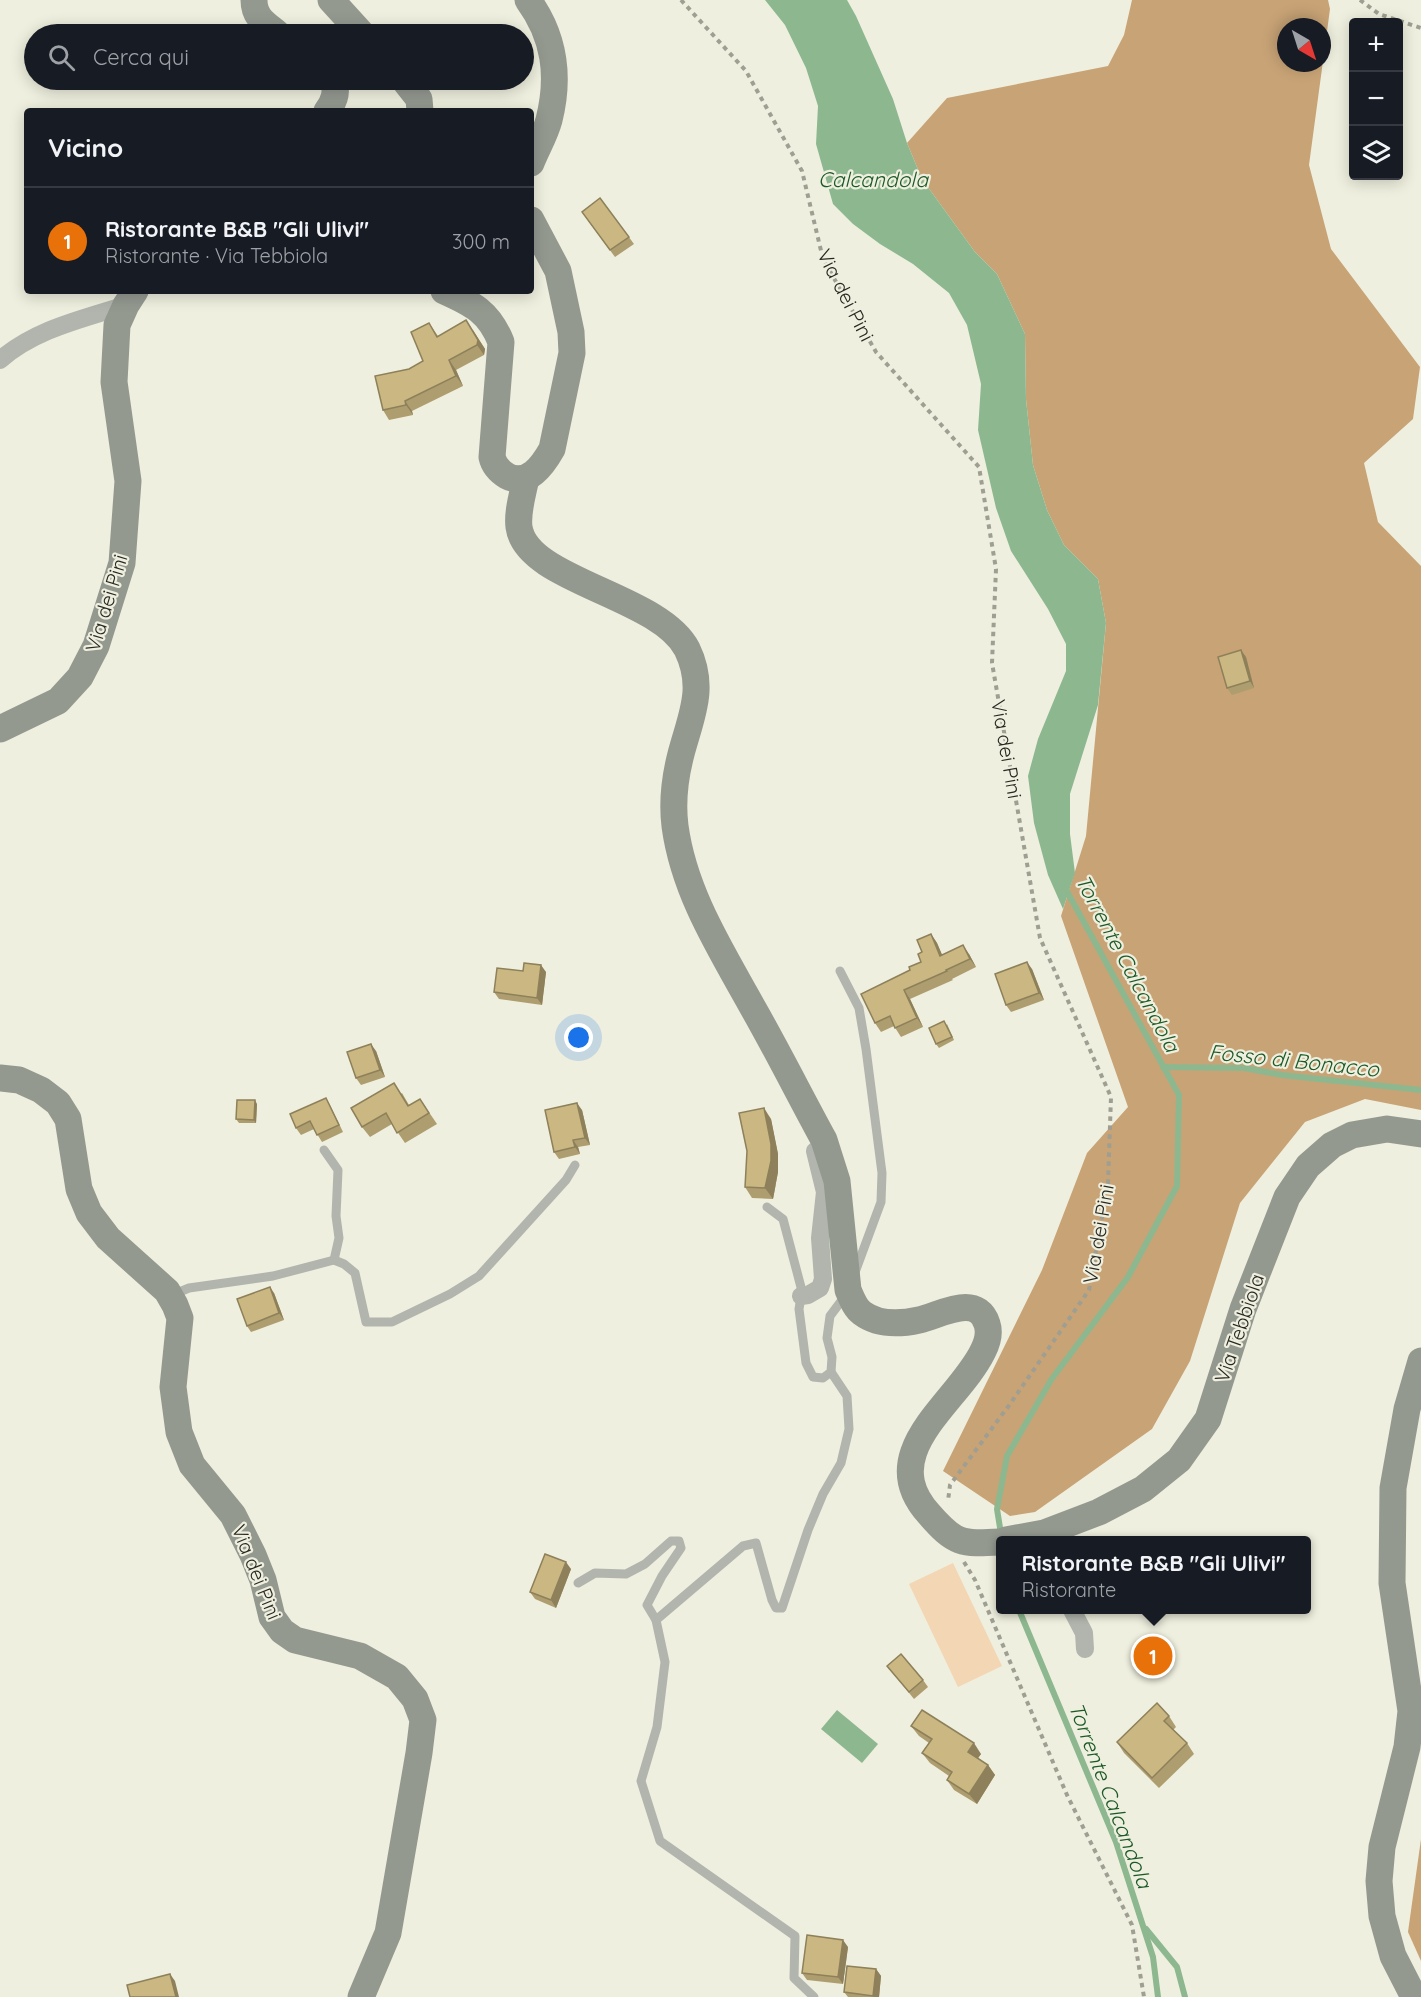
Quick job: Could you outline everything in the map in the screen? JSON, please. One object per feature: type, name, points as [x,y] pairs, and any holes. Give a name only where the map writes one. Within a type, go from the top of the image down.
[{"type":"main road","points":[[254,0],[254,10],[265,24]]},
{"type":"main road","points":[[331,0],[353,24]]},
{"type":"main road","points":[[528,0],[543,24],[555,61],[555,84],[549,120],[534,156]]},
{"type":"main road","points":[[329,108],[335,98],[336,90]]},
{"type":"main road","points":[[411,90],[418,99],[420,108]]},
{"type":"main road","points":[[450,294],[481,310],[494,326],[501,342],[492,457],[498,470],[506,475],[514,479],[526,478],[544,463],[552,448],[572,353],[572,332],[558,271],[534,226]]},
{"type":"main road","name":"Via dei Pini","points":[[0,729],[58,701],[80,677],[96,646],[122,563],[128,481],[114,382],[117,325],[130,298]]},
{"type":"main road","points":[[526,478],[519,525],[526,544],[533,553],[569,575],[644,610],[670,628],[686,647],[695,668],[697,692],[692,720],[681,754],[674,794],[675,825],[684,873],[701,913],[824,1140],[837,1181],[848,1290],[854,1304],[861,1313],[880,1322],[903,1323],[922,1320],[951,1309],[970,1308],[978,1311],[987,1325],[986,1345],[978,1362],[931,1421],[912,1453],[909,1472],[914,1492],[925,1510],[955,1537],[996,1542]]},
{"type":"main road","name":"Via dei Pini","points":[[0,1078],[41,1090],[58,1103],[68,1119],[79,1189],[89,1213],[108,1238],[170,1295],[180,1318],[173,1387],[179,1432],[192,1465],[233,1515],[263,1580],[272,1617],[282,1631],[295,1640],[360,1656],[397,1677],[415,1699],[423,1720],[388,1933],[361,1997]]},
{"type":"main road","name":"Via Tebbiola","points":[[1041,1536],[1099,1512],[1143,1490],[1179,1460],[1208,1419],[1243,1309],[1287,1197],[1308,1166],[1332,1145],[1352,1135],[1387,1129],[1421,1134]]},
{"type":"main road","points":[[1414,1997],[1393,1956],[1382,1916],[1379,1881],[1383,1847],[1407,1747],[1411,1711],[1392,1583],[1393,1488],[1407,1409],[1421,1362]]},
{"type":"street","points":[[0,360],[13,349],[41,334],[130,298]]},
{"type":"street","points":[[801,1097],[825,1192],[820,1238],[823,1279],[820,1288],[801,1296]]},
{"type":"street","points":[[1074,1614],[1084,1633],[1085,1649]]},
{"type":"lane","points":[[656,1620],[743,1546],[756,1543],[772,1600],[776,1608],[782,1608],[808,1530],[823,1494],[841,1463],[849,1429],[847,1396],[831,1372],[832,1357],[827,1338],[830,1316],[841,1304],[866,1247],[881,1202],[882,1173],[859,1008],[840,970]]},
{"type":"lane","points":[[324,1150],[338,1170],[336,1216],[339,1238],[334,1260]]},
{"type":"lane","points":[[170,1295],[189,1288],[273,1276],[334,1260],[344,1264],[355,1273],[366,1322],[392,1322],[450,1294],[479,1276],[566,1180],[575,1166]]},
{"type":"lane","points":[[767,1207],[783,1219],[802,1291],[799,1309],[806,1363],[813,1377],[823,1378],[831,1372]]},
{"type":"lane","points":[[578,1583],[595,1573],[626,1574],[645,1564],[671,1541],[679,1541],[681,1548],[662,1576],[647,1605],[656,1620],[665,1662],[657,1727],[641,1781],[660,1841],[795,1936],[794,1978],[814,1997]]},
{"type":"path","name":"Via dei Pini","points":[[681,0],[746,71],[797,161],[802,171],[823,259],[876,352],[979,467],[996,569],[992,663],[1040,938],[1111,1097],[1108,1183],[1089,1290],[1010,1404],[950,1485],[955,1537]]},
{"type":"path","points":[[1360,0],[1379,14],[1421,28]]},
{"type":"path","points":[[975,1580],[1067,1795],[1132,1925],[1144,1997]]},
{"type":"shaded area","points":[[1132,0],[1328,0],[1329,18],[1277,18],[1277,72],[1322,72],[1309,165],[1331,249],[1420,367],[1413,419],[1364,463],[1378,522],[1421,566],[1421,1110],[1365,1099],[1305,1122],[1240,1203],[1190,1361],[1152,1429],[1035,1512],[1010,1516],[943,1471],[1042,1270],[1087,1153],[1128,1107],[1061,916],[1086,836],[1106,623],[1098,579],[1064,545],[1047,510],[1033,465],[1026,399],[1025,334],[997,274],[975,252],[922,179],[907,143],[947,98],[1108,66],[1124,35]]},
{"type":"shaded area","points":[[953,1563],[1002,1666],[958,1687],[909,1584]]},
{"type":"shaded area","points":[[1421,1839],[1421,1961],[1408,1932]]},
{"type":"water","name":"Calcandola","points":[[765,0],[847,0],[893,99],[907,143],[922,179],[975,252],[997,274],[1025,334],[1026,399],[1033,465],[1047,510],[1064,545],[1098,579],[1106,623],[1098,705],[1070,794],[1070,834],[1075,873],[1063,909],[1048,875],[1034,823],[1028,776],[1038,739],[1066,671],[1066,644],[1048,609],[1011,551],[996,508],[978,430],[981,384],[967,325],[949,293],[913,264],[853,224],[833,204],[816,144],[818,106],[806,68],[785,25]]},
{"type":"water","points":[[837,1710],[878,1744],[862,1763],[821,1729]]},
{"type":"building","points":[[600,198],[629,237],[610,250],[582,212]]},
{"type":"building","points":[[466,320],[478,340],[477,345],[449,360],[456,376],[405,401],[406,405],[383,410],[375,376],[409,369],[423,361],[411,332],[429,323],[437,337]]},
{"type":"building","points":[[1241,650],[1250,681],[1227,688],[1218,657]]},
{"type":"building","points":[[931,934],[940,956],[963,945],[970,959],[904,990],[917,1018],[895,1028],[890,1016],[875,1023],[861,994],[910,970],[909,967],[921,962],[918,954],[922,952],[917,940]]},
{"type":"building","points":[[1027,962],[1039,993],[1006,1005],[995,974]]},
{"type":"building","points":[[524,963],[541,965],[537,998],[494,992],[497,968],[523,971]]},
{"type":"building","points":[[944,1021],[952,1037],[936,1044],[929,1028]]},
{"type":"building","points":[[371,1044],[380,1070],[356,1078],[347,1052]]},
{"type":"building","points":[[394,1083],[408,1106],[420,1099],[429,1113],[397,1133],[386,1113],[362,1127],[351,1108]]},
{"type":"building","points":[[326,1098],[339,1125],[317,1135],[310,1121],[296,1128],[290,1114]]},
{"type":"building","points":[[237,1100],[255,1100],[254,1120],[236,1119]]},
{"type":"building","points":[[577,1103],[585,1138],[573,1140],[575,1147],[554,1152],[545,1110]]},
{"type":"building","points":[[764,1108],[771,1144],[771,1161],[765,1188],[745,1187],[747,1151],[739,1113]]},
{"type":"building","points":[[270,1287],[279,1313],[247,1326],[237,1299]]},
{"type":"building","points":[[545,1554],[566,1562],[551,1600],[530,1592]]},
{"type":"building","points":[[901,1654],[923,1680],[909,1692],[887,1666]]},
{"type":"building","points":[[1157,1703],[1169,1716],[1164,1721],[1187,1743],[1152,1778],[1117,1742]]},
{"type":"building","points":[[922,1710],[974,1743],[968,1752],[988,1765],[969,1794],[947,1780],[952,1772],[922,1753],[932,1739],[911,1726]]},
{"type":"building","points":[[807,1935],[843,1940],[838,1977],[802,1973]]},
{"type":"building","points":[[847,1966],[876,1969],[873,1996],[844,1992]]},
{"type":"building","points":[[170,1974],[176,1997],[130,1997],[127,1985]]},
{"type":"waterway","name":"Torrente Calcandola","points":[[1001,1534],[997,1509],[1007,1456],[1051,1380],[1128,1277],[1177,1186],[1179,1095],[1064,886]]},
{"type":"waterway","name":"Fosso di Bonacco","points":[[1163,1067],[1244,1068],[1282,1075],[1421,1090]]},
{"type":"waterway","name":"Torrente Calcandola","points":[[1021,1614],[1116,1842],[1153,1957],[1158,1997]]},
{"type":"waterway","points":[[1146,1929],[1177,1967],[1185,1997]]},
{"type":"place","name":"Ristorante B&B \"Gli Ulivi\"","points":[[1153,1656]]}]
